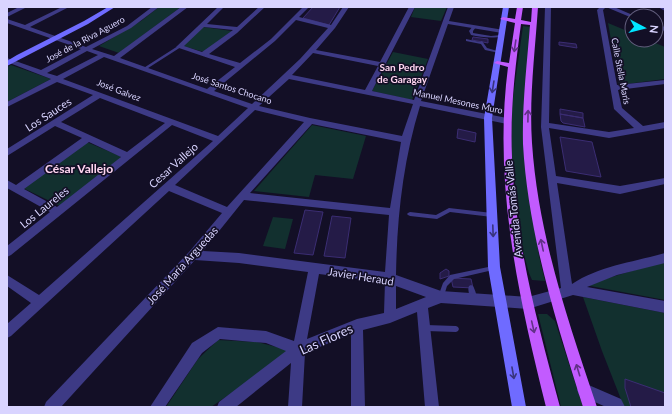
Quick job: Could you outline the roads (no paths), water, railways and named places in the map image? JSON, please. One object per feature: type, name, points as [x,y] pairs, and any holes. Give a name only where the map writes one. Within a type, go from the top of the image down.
[{"type":"main road","points":[[8,62],[91,20],[112,7]]},
{"type":"main road","name":"Avenida Tomás Valle","points":[[506,7],[488,118],[494,267],[519,407]]},
{"type":"main road","name":"Avenida Tomás Valle","points":[[520,7],[512,66],[507,121],[507,155],[512,208],[521,270],[554,407]]},
{"type":"main road","name":"Avenida Tomás Valle","points":[[535,7],[528,97],[529,161],[535,208],[543,246],[565,292],[584,390],[590,407]]},
{"type":"main road","points":[[503,19],[534,24]]},
{"type":"main road","points":[[497,63],[512,66]]},
{"type":"street","points":[[7,15],[24,7]]},
{"type":"street","points":[[26,27],[66,7]]},
{"type":"street","name":"José de la Riva Aguero","points":[[41,72],[86,49],[95,46],[129,27],[156,7]]},
{"type":"street","points":[[115,59],[185,7]]},
{"type":"street","points":[[179,47],[221,7]]},
{"type":"street","points":[[204,54],[238,29],[262,7]]},
{"type":"street","points":[[208,92],[241,66],[296,18],[306,7]]},
{"type":"street","name":"Cesar Vallejo","points":[[7,332],[219,140],[252,107],[287,76],[333,27],[346,7]]},
{"type":"street","points":[[368,92],[384,65],[412,7]]},
{"type":"street","points":[[390,317],[390,278],[394,212],[406,140],[417,103],[451,7]]},
{"type":"street","name":"Avenida Tomás Valle","points":[[548,7],[546,125],[565,292]]},
{"type":"street","name":"Calle Stella Maris","points":[[603,7],[600,10],[620,112],[641,129]]},
{"type":"street","points":[[609,7],[624,13]]},
{"type":"street","points":[[661,7],[665,8]]},
{"type":"street","points":[[296,18],[333,27]]},
{"type":"street","name":"José Santos Chocano","points":[[7,20],[252,107],[310,121],[406,140]]},
{"type":"street","points":[[445,22],[489,29],[502,34]]},
{"type":"street","points":[[202,25],[238,29]]},
{"type":"street","points":[[179,47],[241,66]]},
{"type":"street","points":[[311,51],[384,65]]},
{"type":"street","points":[[7,105],[102,55]]},
{"type":"street","name":"José Galvez","points":[[8,62],[41,72],[219,140]]},
{"type":"street","name":"Manuel Mesones Muro","points":[[287,76],[507,121]]},
{"type":"street","points":[[615,88],[665,82]]},
{"type":"street","name":"Los Sauces","points":[[7,153],[100,94]]},
{"type":"street","name":"José María Arguedas","points":[[51,407],[192,255],[242,196],[310,121]]},
{"type":"street","name":"Los Laureles","points":[[7,252],[171,122]]},
{"type":"street","points":[[55,123],[128,156]]},
{"type":"street","points":[[546,125],[609,135],[665,125]]},
{"type":"street","points":[[17,189],[88,138]]},
{"type":"street","points":[[551,179],[620,190],[665,181]]},
{"type":"street","points":[[7,184],[58,212]]},
{"type":"street","points":[[168,186],[228,212]]},
{"type":"street","points":[[242,196],[394,212]]},
{"type":"street","name":"Javier Heraud","points":[[192,255],[239,258],[390,278],[441,297],[473,294],[500,301],[528,303]]},
{"type":"street","points":[[528,303],[565,292],[594,278],[665,258]]},
{"type":"street","points":[[294,407],[299,349],[314,269]]},
{"type":"street","points":[[7,280],[40,302]]},
{"type":"street","points":[[565,292],[665,307]]},
{"type":"street","name":"Las Flores","points":[[224,407],[299,349],[358,325],[390,317],[441,297]]},
{"type":"street","points":[[422,304],[426,328],[432,407]]},
{"type":"street","points":[[358,325],[358,407]]},
{"type":"street","points":[[157,407],[197,348],[218,333],[266,336],[299,349]]},
{"type":"street","points":[[584,390],[616,404],[618,407]]},
{"type":"lane","points":[[474,27],[470,35],[482,40],[486,49],[499,52]]},
{"type":"lane","points":[[488,37],[489,29]]},
{"type":"lane","points":[[467,40],[482,40],[502,34]]},
{"type":"lane","points":[[144,69],[179,47]]},
{"type":"lane","points":[[410,214],[437,217],[449,210],[492,215]]},
{"type":"lane","points":[[441,297],[445,284],[449,279],[468,276],[494,267]]},
{"type":"lane","points":[[426,328],[456,329]]},
{"type":"district","name":"San Pedro de Garagay","points":[[402,72]]},
{"type":"district","name":"César Vallejo","points":[[79,168]]}]
